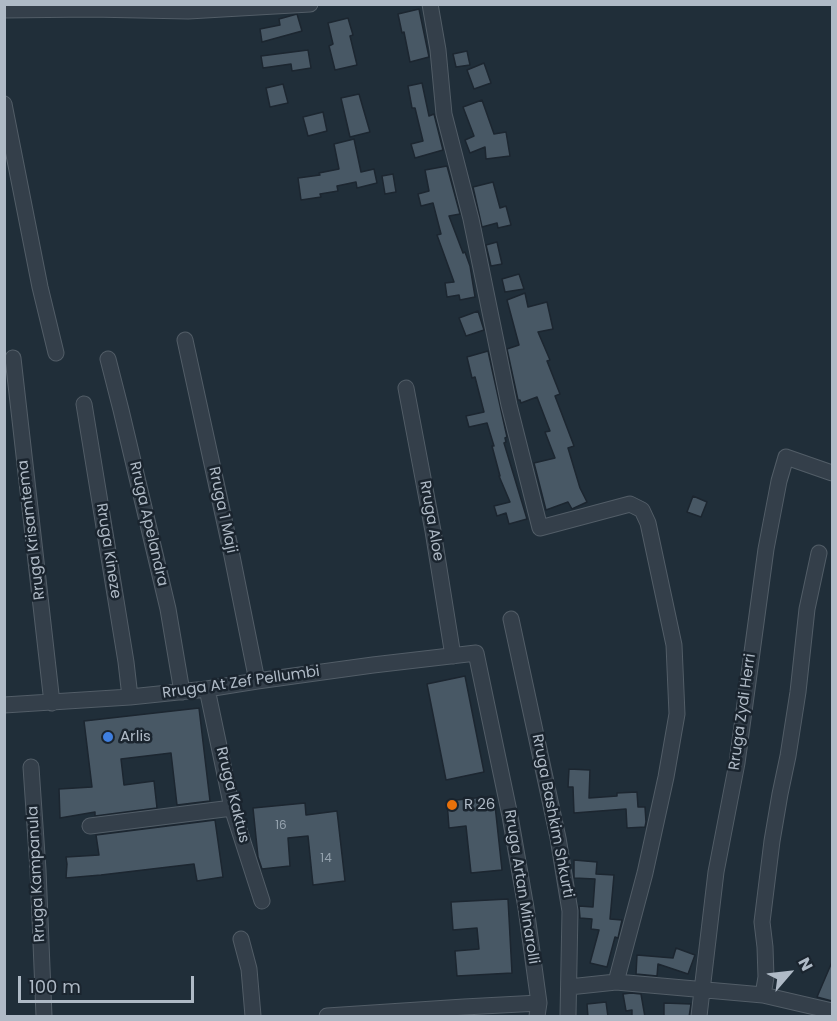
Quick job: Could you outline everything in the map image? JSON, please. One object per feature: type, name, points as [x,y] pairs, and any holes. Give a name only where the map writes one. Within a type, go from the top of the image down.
[{"type":"street","points":[[4,10],[188,11],[309,4]]},
{"type":"street","points":[[430,4],[438,50],[444,114],[471,219],[509,405],[540,528],[630,504],[642,510],[648,523],[674,645],[677,714],[645,873],[616,982]]},
{"type":"street","points":[[4,104],[40,287],[56,353]]},
{"type":"street","name":"Rruga 1 Maji","points":[[185,340],[232,556],[256,681]]},
{"type":"street","name":"Rruga Krisamtema","points":[[13,358],[52,703]]},
{"type":"street","name":"Rruga Apelandra","points":[[108,359],[168,609],[182,692]]},
{"type":"street","name":"Rruga Aloe","points":[[406,388],[433,531],[453,656]]},
{"type":"street","name":"Rruga Kineze","points":[[84,404],[130,697]]},
{"type":"street","name":"Rruga Zydi Herri","points":[[699,1017],[716,872],[736,763],[765,557],[779,481],[786,457],[832,473]]},
{"type":"street","points":[[763,995],[766,977],[762,922],[772,842],[798,692],[807,609],[819,553]]},
{"type":"street","name":"Rruga Bashkim Shkurti","points":[[511,619],[558,838],[570,911],[568,1017]]},
{"type":"street","name":"Rruga At Zef Pellumbi","points":[[4,705],[182,692],[476,653]]},
{"type":"street","name":"Rruga Artan Minarolli","points":[[476,653],[510,816],[526,908],[538,1010]]},
{"type":"street","name":"Rruga Kaktus","points":[[207,689],[232,808],[262,901]]},
{"type":"street","name":"Rruga Kampanula","points":[[31,767],[44,1017]]},
{"type":"street","points":[[90,826],[232,808]]},
{"type":"street","points":[[241,939],[249,969],[253,1017]]},
{"type":"street","points":[[569,987],[616,982],[763,995],[832,1011]]},
{"type":"street","points":[[327,1017],[464,1007],[538,1010]]},
{"type":"building","points":[[419,9],[429,57],[410,62],[398,14]]},
{"type":"building","points":[[297,14],[302,31],[262,42],[260,29],[280,25],[279,19]]},
{"type":"building","points":[[348,18],[357,65],[335,70],[329,46],[333,44],[328,23]]},
{"type":"building","points":[[308,50],[311,68],[292,71],[291,64],[263,68],[261,56]]},
{"type":"building","points":[[467,51],[470,65],[456,67],[453,54]]},
{"type":"building","points":[[484,63],[491,83],[474,89],[467,70]]},
{"type":"building","points":[[422,83],[429,116],[434,114],[443,150],[415,158],[411,144],[423,141],[415,108],[412,108],[408,86]]},
{"type":"building","points":[[283,84],[288,103],[270,107],[266,88]]},
{"type":"building","points":[[359,94],[370,132],[350,137],[341,98]]},
{"type":"building","points":[[482,100],[494,134],[506,132],[510,156],[486,159],[485,147],[470,153],[465,140],[474,136],[463,107]]},
{"type":"building","points":[[323,112],[327,131],[308,136],[303,117]]},
{"type":"building","points":[[354,139],[361,172],[374,169],[377,183],[357,188],[356,182],[337,186],[338,191],[320,194],[321,197],[301,200],[298,178],[339,169],[334,144]]},
{"type":"building","points":[[447,166],[460,214],[449,216],[470,266],[475,297],[460,300],[459,295],[447,297],[445,283],[454,282],[437,235],[441,234],[433,203],[421,206],[418,194],[429,191],[425,170]]},
{"type":"building","points":[[393,174],[396,192],[385,194],[382,176]]},
{"type":"building","points":[[493,182],[500,208],[506,206],[511,225],[498,228],[497,223],[482,227],[473,187]]},
{"type":"building","points":[[497,242],[502,264],[491,266],[486,245]]},
{"type":"building","points":[[519,274],[524,289],[505,292],[502,279]]},
{"type":"building","points":[[525,293],[528,307],[547,302],[553,329],[538,332],[550,360],[547,361],[560,394],[555,396],[574,446],[568,448],[580,488],[587,502],[572,509],[568,502],[546,510],[534,463],[555,458],[545,432],[550,431],[537,397],[521,403],[518,400],[507,349],[519,345],[507,300]]},
{"type":"building","points":[[478,311],[484,330],[466,336],[459,318]]},
{"type":"building","points":[[488,351],[507,437],[504,443],[527,519],[509,524],[506,513],[497,516],[494,506],[510,502],[499,476],[487,423],[469,427],[466,416],[484,412],[467,357]]},
{"type":"building","points":[[693,496],[707,502],[701,517],[687,512]]},
{"type":"building","points":[[465,676],[484,772],[446,780],[427,684]]},
{"type":"building","points":[[199,708],[210,801],[177,805],[171,753],[121,759],[124,785],[154,781],[157,808],[95,816],[95,812],[60,818],[59,789],[92,787],[84,721]]},
{"type":"building","points":[[569,769],[590,770],[589,798],[637,792],[638,807],[645,807],[645,827],[627,828],[626,809],[574,813],[573,787],[568,787]]},
{"type":"building","points":[[494,796],[502,870],[471,873],[466,826],[449,828],[447,801]]},
{"type":"building","points":[[305,803],[306,815],[337,811],[345,881],[313,885],[308,836],[288,838],[290,866],[262,869],[258,857],[253,808]]},
{"type":"building","points":[[215,820],[223,877],[197,881],[194,864],[66,878],[66,857],[99,855],[96,835]]},
{"type":"building","points":[[574,860],[597,862],[596,874],[614,875],[610,919],[622,920],[607,967],[590,963],[599,930],[591,929],[592,919],[580,918],[579,906],[593,907],[595,879],[574,878]]},
{"type":"building","points":[[508,899],[512,973],[457,976],[455,951],[479,949],[477,928],[453,930],[451,902]]},
{"type":"building","points":[[676,948],[695,955],[688,974],[658,964],[657,976],[636,974],[637,955],[673,958]]},
{"type":"building","points":[[832,962],[832,1001],[817,997]]},
{"type":"building","points":[[623,994],[641,994],[645,1017],[632,1017],[632,1010],[626,1011]]},
{"type":"building","points":[[606,1002],[608,1017],[588,1017],[587,1004]]},
{"type":"building","points":[[664,1003],[691,1004],[689,1017],[664,1017]]},
{"type":"place","name":"Arlis","points":[[108,737]]},
{"type":"place","name":"R 26","points":[[452,805]]}]
